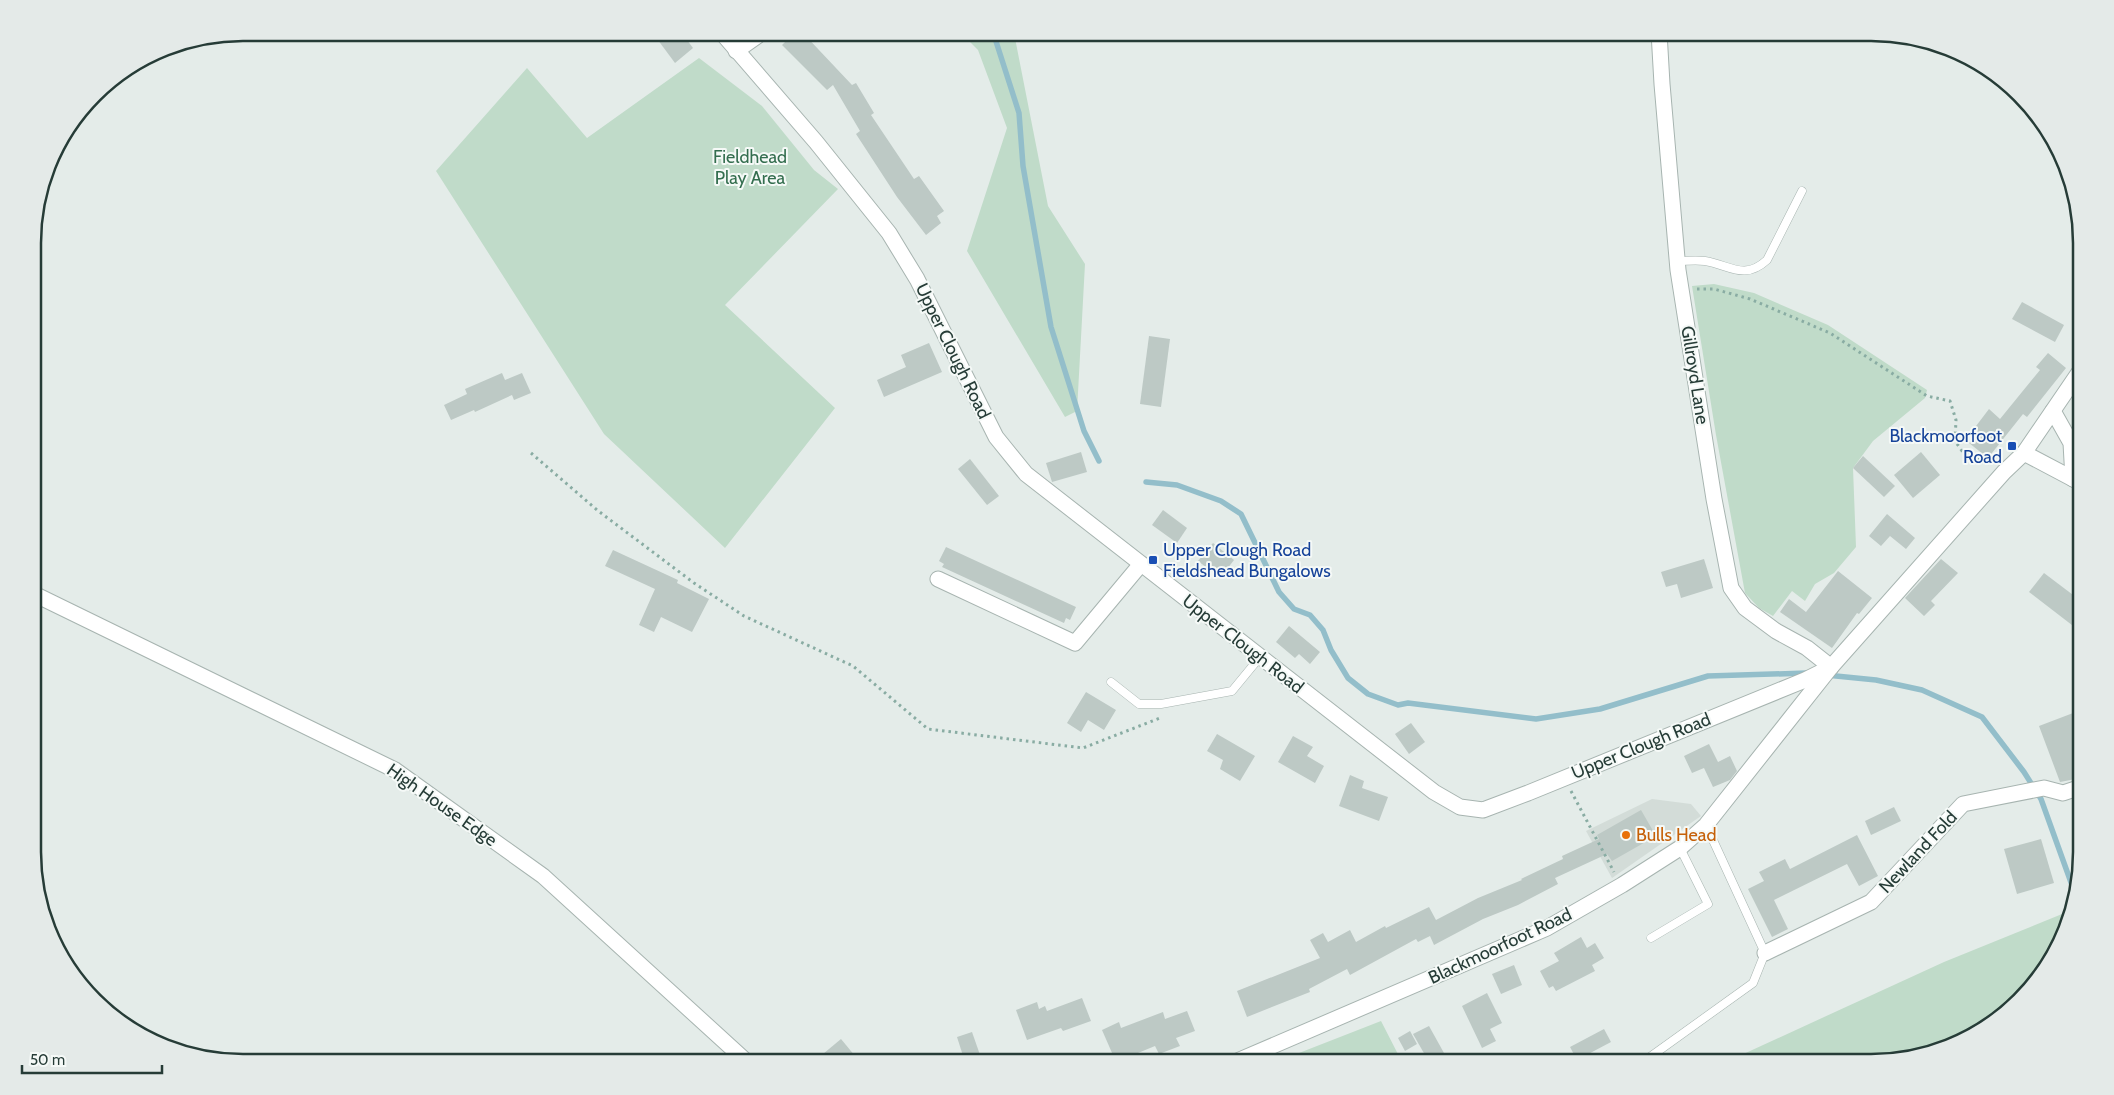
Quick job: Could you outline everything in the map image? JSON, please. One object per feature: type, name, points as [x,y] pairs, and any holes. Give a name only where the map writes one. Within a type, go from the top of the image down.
[{"type":"street","name":"Upper Clough Road","points":[[728,41],[816,142],[889,233],[917,279],[996,437],[1026,474],[1434,792],[1460,807],[1483,810],[1811,683]]},
{"type":"street","points":[[736,51],[750,41]]},
{"type":"street","name":"Gillroyd Lane","points":[[1660,41],[1681,288],[1714,499],[1731,588],[1745,608],[1776,631],[1807,648],[1831,667]]},
{"type":"street","name":"Blackmoorfoot Road","points":[[1254,1054],[1547,928],[1622,885],[1680,848],[1706,825],[1811,683],[1831,667],[2004,472],[2024,453],[2073,381]]},
{"type":"street","points":[[2053,411],[2071,444],[2073,456]]},
{"type":"street","points":[[2024,453],[2073,479]]},
{"type":"street","points":[[938,578],[1075,643],[1140,564]]},
{"type":"street","name":"High House Edge","points":[[41,597],[395,770],[542,876],[739,1054]]},
{"type":"street","name":"Newland Fold","points":[[1765,953],[1871,902],[1963,804],[2044,788],[2062,793],[2073,790]]},
{"type":"lane","points":[[1678,261],[1704,261],[1744,272],[1757,269],[1767,260],[1802,191]]},
{"type":"lane","points":[[1111,682],[1139,704],[1161,704],[1232,692],[1260,657]]},
{"type":"lane","points":[[1654,1054],[1753,983],[1765,953],[1706,825]]},
{"type":"lane","points":[[1651,938],[1708,904],[1680,848]]},
{"type":"path","points":[[1681,288],[1714,289],[1750,299],[1830,333],[1927,396],[1950,401],[1956,420],[1956,441],[1962,451],[2004,472]]},
{"type":"path","points":[[531,453],[597,510],[694,583],[744,616],[853,666],[928,729],[1083,748],[1163,717]]},
{"type":"path","points":[[1564,778],[1622,885]]},
{"type":"shaded area","points":[[1652,799],[1691,804],[1701,816],[1612,878],[1586,831]]},
{"type":"green space","points":[[969,41],[1016,41],[1048,206],[1085,264],[1077,411],[1065,417],[967,251],[1007,128],[978,50]]},
{"type":"green space","name":"Fieldhead Play Area","points":[[699,58],[762,106],[814,170],[838,189],[725,305],[835,408],[725,548],[604,434],[436,171],[527,68],[587,138]]},
{"type":"green space","points":[[1714,284],[1754,293],[1828,325],[1927,390],[1925,398],[1873,441],[1853,468],[1856,547],[1834,573],[1815,584],[1805,601],[1792,591],[1773,616],[1759,608],[1745,593],[1716,435],[1692,286]]},
{"type":"green space","points":[[2063,914],[2052,941],[2031,975],[1994,1012],[1960,1033],[1923,1047],[1897,1052],[1870,1054],[1743,1054],[1944,962]]},
{"type":"green space","points":[[1381,1021],[1398,1054],[1296,1054]]},
{"type":"building","points":[[659,41],[688,41],[693,48],[675,63]]},
{"type":"building","points":[[786,41],[810,41],[852,85],[856,83],[874,113],[871,115],[914,179],[919,176],[944,211],[937,216],[941,223],[926,235],[897,197],[856,134],[860,131],[833,85],[827,90],[782,45]]},
{"type":"building","points":[[2022,302],[2064,325],[2055,342],[2012,319]]},
{"type":"building","points":[[1149,336],[1170,339],[1161,407],[1140,404]]},
{"type":"building","points":[[929,343],[942,372],[884,397],[877,380],[906,367],[901,355]]},
{"type":"building","points":[[2048,353],[2066,368],[2027,417],[2023,414],[1988,458],[1969,443],[1977,433],[1973,430],[1989,409],[2000,419],[2040,370],[2036,367]]},
{"type":"building","points":[[502,373],[505,380],[522,373],[531,393],[514,400],[512,395],[475,412],[474,410],[451,420],[444,405],[467,394],[465,389]]},
{"type":"building","points":[[1081,452],[1087,472],[1052,482],[1046,463]]},
{"type":"building","points":[[1921,452],[1940,475],[1913,498],[1894,475]]},
{"type":"building","points":[[1863,456],[1895,486],[1884,497],[1853,468]]},
{"type":"building","points":[[970,459],[999,496],[987,505],[958,469]]},
{"type":"building","points":[[1163,510],[1187,528],[1177,543],[1152,525]]},
{"type":"building","points":[[1887,514],[1915,538],[1906,549],[1890,536],[1881,546],[1869,536]]},
{"type":"building","points":[[1213,543],[1234,560],[1220,578],[1198,561]]},
{"type":"building","points":[[946,547],[1076,607],[1070,620],[1066,618],[1064,623],[942,567],[944,564],[939,561]]},
{"type":"building","points":[[613,550],[678,580],[677,583],[709,599],[692,632],[661,617],[654,632],[639,625],[655,589],[605,566]]},
{"type":"building","points":[[1704,559],[1713,588],[1681,598],[1677,584],[1666,587],[1661,572]]},
{"type":"building","points":[[1941,559],[1958,573],[1931,601],[1935,605],[1924,616],[1905,598]]},
{"type":"building","points":[[1838,571],[1872,598],[1859,614],[1857,613],[1832,648],[1780,612],[1789,599],[1806,612]]},
{"type":"building","points":[[2044,573],[2073,595],[2073,626],[2029,592]]},
{"type":"building","points":[[1289,626],[1320,652],[1310,664],[1299,654],[1295,658],[1276,642]]},
{"type":"building","points":[[1086,692],[1116,710],[1104,730],[1088,720],[1081,732],[1067,723]]},
{"type":"building","points":[[2073,713],[2073,780],[2060,782],[2039,726]]},
{"type":"building","points":[[1411,723],[1425,742],[1409,754],[1395,734]]},
{"type":"building","points":[[1217,734],[1255,756],[1240,781],[1220,769],[1223,760],[1207,751]]},
{"type":"building","points":[[1293,736],[1313,747],[1307,756],[1324,766],[1315,783],[1278,762]]},
{"type":"building","points":[[1709,744],[1718,762],[1730,756],[1737,771],[1730,780],[1713,787],[1704,768],[1692,773],[1684,756]]},
{"type":"building","points":[[1350,775],[1364,781],[1362,788],[1388,797],[1379,821],[1339,806]]},
{"type":"building","points":[[1894,807],[1901,821],[1871,835],[1865,821]]},
{"type":"building","points":[[1641,810],[1656,836],[1612,861],[1607,854],[1555,878],[1558,884],[1518,905],[1483,919],[1434,945],[1430,936],[1418,942],[1416,939],[1350,975],[1347,969],[1309,989],[1310,992],[1247,1017],[1237,991],[1320,958],[1310,940],[1323,933],[1328,942],[1350,930],[1356,942],[1385,926],[1386,928],[1429,907],[1436,920],[1478,898],[1522,880],[1563,859],[1562,856],[1599,839],[1597,835]]},
{"type":"building","points":[[1857,835],[1878,876],[1859,886],[1847,864],[1774,900],[1788,929],[1772,937],[1748,889],[1764,881],[1759,872],[1785,859],[1790,869]]},
{"type":"building","points":[[2041,839],[2054,883],[2017,894],[2004,849]]},
{"type":"building","points":[[1581,937],[1587,948],[1595,943],[1604,958],[1592,965],[1595,971],[1556,991],[1553,986],[1549,988],[1540,971],[1559,961],[1554,953]]},
{"type":"building","points":[[1514,965],[1522,985],[1501,994],[1492,974]]},
{"type":"building","points":[[1487,993],[1502,1023],[1490,1029],[1496,1041],[1482,1048],[1462,1006]]},
{"type":"building","points":[[1082,998],[1091,1021],[1063,1031],[1061,1028],[1027,1040],[1016,1010],[1037,1002],[1039,1009],[1045,1006],[1047,1011]]},
{"type":"building","points":[[1187,1011],[1195,1031],[1176,1038],[1180,1046],[1159,1054],[1155,1046],[1136,1054],[1112,1054],[1102,1030],[1119,1022],[1121,1028],[1163,1012],[1165,1019]]},
{"type":"building","points":[[1429,1026],[1445,1054],[1424,1054],[1413,1034]]},
{"type":"building","points":[[1604,1029],[1611,1042],[1588,1054],[1574,1054],[1570,1047]]},
{"type":"building","points":[[1410,1031],[1417,1044],[1405,1051],[1398,1038]]},
{"type":"building","points":[[972,1032],[979,1054],[962,1054],[957,1037]]},
{"type":"building","points":[[841,1039],[853,1054],[823,1054]]},
{"type":"waterway","points":[[996,41],[1019,113],[1023,166],[1051,327],[1084,431],[1099,461]]},
{"type":"waterway","points":[[1146,482],[1177,485],[1221,501],[1241,514],[1279,592],[1294,609],[1310,615],[1323,630],[1331,650],[1348,678],[1368,694],[1398,705],[1408,703],[1536,719],[1600,709],[1708,676],[1807,673]]},
{"type":"waterway","points":[[1826,675],[1876,680],[1922,690],[1982,717],[2024,772],[2041,799],[2071,881]]},
{"type":"place","name":"Blackmoorfoot Road","points":[[2012,446]]},
{"type":"place","name":"Upper Clough Road Fieldshead Bungalows","points":[[1153,560]]},
{"type":"place","name":"Bulls Head","points":[[1626,835]]}]
